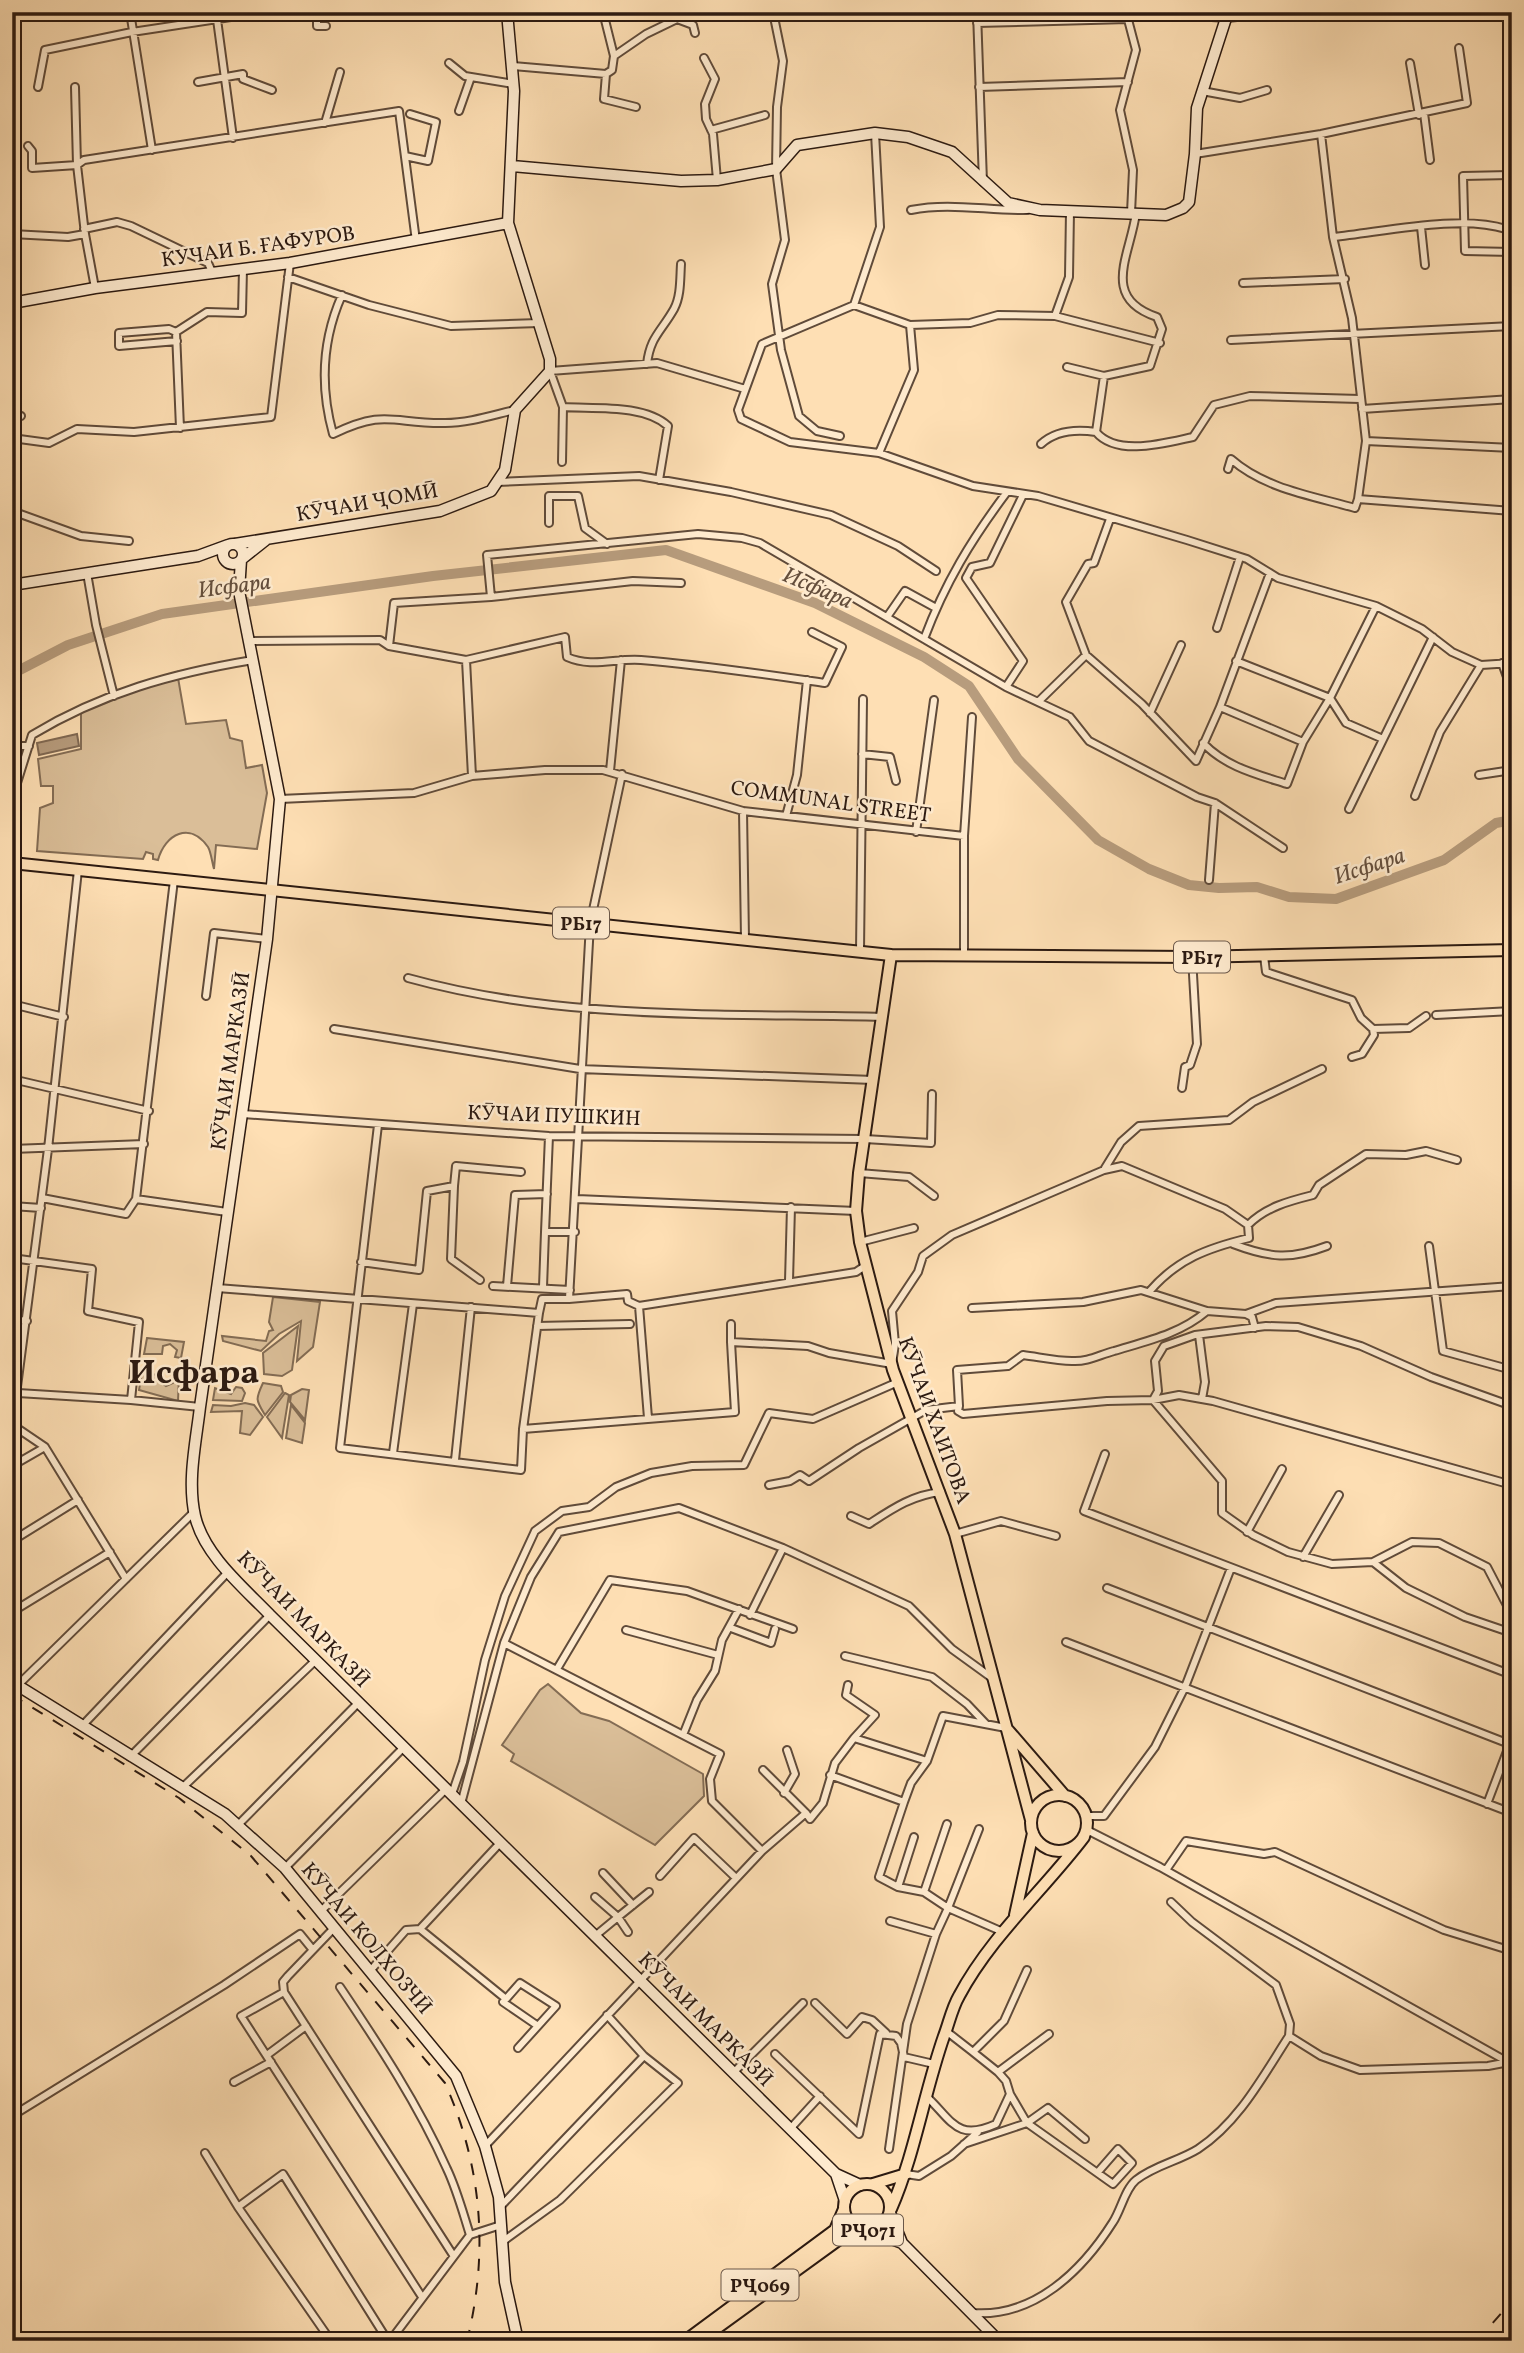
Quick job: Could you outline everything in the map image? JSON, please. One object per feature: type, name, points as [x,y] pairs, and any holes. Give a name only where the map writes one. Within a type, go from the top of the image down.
[{"type":"main road","points":[[496,482],[505,470],[516,410],[550,371],[539,323],[508,223],[514,84],[507,12]]},
{"type":"main road","points":[[512,166],[681,181],[717,180],[776,169],[797,145],[875,133],[908,137],[952,152],[983,184],[1007,202],[1040,209],[1166,215],[1184,208],[1189,202],[1197,108],[1227,15]]},
{"type":"main road","name":"КУЧАИ Б. ҒАФУРОВ","points":[[12,303],[95,288],[290,262],[508,223]]},
{"type":"main road","name":"КӮЧАИ ҶОМӢ","points":[[12,585],[198,556],[231,545],[440,511],[491,491],[496,482]]},
{"type":"main road","points":[[198,556],[233,565],[267,539]]},
{"type":"main road","points":[[231,545],[242,550],[239,589],[225,561],[223,550],[231,545]]},
{"type":"main road","name":"КӮЧАИ МАРКАЗӢ","points":[[239,589],[280,799],[267,939],[200,1407],[191,1485],[194,1512],[211,1548],[228,1572],[836,2174]]},
{"type":"main road","name":"РБ17","points":[[12,863],[891,955],[1192,957],[1512,950]]},
{"type":"main road","name":"КӮЧАИ ХАИТОВА","points":[[891,955],[859,1173],[856,1211],[860,1242],[892,1364],[955,1534],[1031,1821]]},
{"type":"main road","name":"КӮЧАИ КОЛХОЗЧӢ","points":[[15,1683],[225,1814],[238,1825],[285,1868],[456,2076],[485,2146],[500,2207],[505,2282],[518,2341]]},
{"type":"main road","points":[[1006,1728],[1065,1796]]},
{"type":"main road","points":[[999,2341],[902,2243],[890,2211],[906,2174],[934,2064],[958,1997],[1015,1914],[1034,1900],[1085,1834],[1087,1816],[1079,1803],[1056,1795],[1039,1804],[1031,1821],[1033,1833],[1037,1841],[1052,1851],[1071,1849],[1085,1834]]},
{"type":"main road","points":[[1015,1914],[1033,1833]]},
{"type":"main road","points":[[836,2174],[860,2185]]},
{"type":"main road","points":[[836,2174],[844,2205]]},
{"type":"main road","points":[[873,2184],[906,2174]]},
{"type":"main road","name":"РҶ071","points":[[873,2184],[888,2196],[890,2211],[882,2225],[867,2230],[853,2226],[844,2205],[848,2194],[860,2185],[873,2184]]},
{"type":"main road","name":"РҶ069","points":[[692,2340],[835,2230],[844,2205]]},
{"type":"main road","points":[[867,2230],[902,2243]]},
{"type":"main road","name":"РҶ069","points":[[692,2340],[841,2238],[867,2230]]},
{"type":"street","points":[[130,12],[152,150]]},
{"type":"street","points":[[216,12],[233,138]]},
{"type":"street","points":[[38,87],[45,51],[132,32],[264,12]]},
{"type":"street","points":[[317,12],[317,26],[326,26]]},
{"type":"street","points":[[513,66],[606,74],[612,70],[614,56],[603,12]]},
{"type":"street","points":[[773,12],[783,61],[777,107],[776,169],[785,240],[772,284],[779,337],[799,416],[817,431],[840,436]]},
{"type":"street","points":[[977,12],[983,184]]},
{"type":"street","points":[[1195,12],[1196,16],[1287,12]]},
{"type":"street","points":[[977,23],[1127,16],[1136,50],[1120,110],[1133,170],[1133,213],[1123,263],[1125,297],[1134,307],[1157,317],[1162,329],[1160,343],[1150,366],[1104,376],[1067,367]]},
{"type":"street","points":[[614,56],[646,34],[677,19],[693,25],[695,33]]},
{"type":"street","points":[[1195,153],[1321,134],[1467,103],[1460,47]]},
{"type":"street","points":[[704,58],[715,79],[705,104],[717,180]]},
{"type":"street","points":[[449,63],[471,78],[514,84]]},
{"type":"street","points":[[1410,63],[1430,160]]},
{"type":"street","points":[[325,123],[340,72]]},
{"type":"street","points":[[198,82],[243,74],[243,79],[272,90]]},
{"type":"street","points":[[606,74],[604,99],[636,107]]},
{"type":"street","points":[[458,111],[471,78]]},
{"type":"street","points":[[979,87],[1128,82]]},
{"type":"street","points":[[75,87],[77,165],[84,232],[95,288]]},
{"type":"street","points":[[1202,91],[1240,97],[1268,90]]},
{"type":"street","points":[[28,146],[32,150],[32,168],[77,165],[84,160],[399,111],[416,241]]},
{"type":"street","points":[[405,156],[428,161],[436,122],[410,114]]},
{"type":"street","points":[[711,130],[765,115]]},
{"type":"street","points":[[854,305],[880,227],[875,133]]},
{"type":"street","points":[[1228,469],[1231,459],[1249,475],[1287,489],[1355,508],[1358,499],[1366,441],[1345,279],[1334,237],[1321,134]]},
{"type":"street","points":[[1510,175],[1463,176],[1463,223],[1465,251],[1512,252]]},
{"type":"street","points":[[911,210],[943,204],[988,210],[1040,209]]},
{"type":"street","points":[[1055,316],[1069,277],[1070,211]]},
{"type":"street","points":[[12,234],[68,237],[117,222],[131,226],[208,263],[214,274]]},
{"type":"street","points":[[1334,237],[1463,223],[1493,224],[1507,229]]},
{"type":"street","points":[[1420,228],[1425,265]]},
{"type":"street","points":[[12,438],[49,443],[77,429],[134,432],[271,417],[290,262]]},
{"type":"street","points":[[647,364],[649,344],[674,308],[679,296],[681,264]]},
{"type":"street","points":[[176,332],[207,312],[242,313],[243,269]]},
{"type":"street","points":[[288,277],[452,326],[539,323]]},
{"type":"street","points":[[1243,283],[1345,279]]},
{"type":"street","points":[[342,295],[333,317],[328,341],[323,401],[333,434],[368,419],[397,418],[444,423],[516,410]]},
{"type":"street","points":[[1160,343],[1055,316],[998,315],[970,323],[910,325],[854,305],[762,344],[738,410],[741,419],[790,442],[879,453],[973,486],[1038,496],[1240,557],[1278,578],[1376,606],[1433,637],[1452,652],[1481,665],[1512,663]]},
{"type":"street","points":[[879,453],[914,370],[910,325]]},
{"type":"street","points":[[1231,340],[1512,326]]},
{"type":"street","points":[[176,332],[169,329],[119,333],[119,346],[177,341]]},
{"type":"street","points":[[176,332],[180,428]]},
{"type":"street","points":[[562,462],[564,407],[550,371],[657,363],[745,389]]},
{"type":"street","points":[[1096,432],[1104,376]]},
{"type":"street","points":[[1041,444],[1051,436],[1083,430],[1096,432],[1112,444],[1146,445],[1193,437],[1214,405],[1250,396],[1360,399]]},
{"type":"street","points":[[1362,409],[1512,399]]},
{"type":"street","points":[[564,407],[623,410],[660,419],[668,426],[659,480]]},
{"type":"street","points":[[12,415],[20,416]]},
{"type":"street","points":[[1366,441],[1512,448]]},
{"type":"street","points":[[496,482],[639,476],[659,480],[831,515],[898,546],[936,571]]},
{"type":"street","points":[[924,639],[936,608],[968,545],[1007,492]]},
{"type":"street","points":[[1006,687],[1023,661],[966,578],[972,567],[990,563],[1023,495]]},
{"type":"street","points":[[549,523],[549,496],[578,496],[585,528],[607,544]]},
{"type":"street","points":[[1358,499],[1512,511]]},
{"type":"street","points":[[12,511],[82,536],[129,541]]},
{"type":"street","points":[[1110,519],[1094,563],[1088,564],[1066,602],[1086,655],[1150,713],[1196,761],[1220,708],[1270,573]]},
{"type":"street","points":[[490,594],[487,555],[698,534],[742,538],[760,543],[1006,687],[1070,717],[1089,741],[1197,797],[1215,803],[1283,848]]},
{"type":"street","points":[[1217,628],[1240,557]]},
{"type":"street","points":[[88,573],[96,625],[114,696]]},
{"type":"street","points":[[389,646],[394,603],[633,580],[681,583]]},
{"type":"street","points":[[887,617],[905,591],[936,608]]},
{"type":"street","points":[[1202,743],[1216,757],[1242,770],[1287,784],[1303,742],[1376,606]]},
{"type":"street","points":[[250,641],[380,639],[389,646],[466,660],[565,637],[567,657],[584,665],[621,660],[717,666],[825,683],[842,647],[812,632]]},
{"type":"street","points":[[1349,809],[1433,637]]},
{"type":"street","points":[[1150,713],[1181,645]]},
{"type":"street","points":[[1038,702],[1086,655]]},
{"type":"street","points":[[12,799],[32,735],[55,721],[180,672],[254,659]]},
{"type":"street","points":[[466,660],[472,776]]},
{"type":"street","points":[[610,771],[621,660]]},
{"type":"street","points":[[1236,661],[1329,698],[1346,723],[1383,739]]},
{"type":"street","points":[[1502,663],[1512,691]]},
{"type":"street","points":[[1415,796],[1440,732],[1481,665]]},
{"type":"street","points":[[786,816],[797,775],[807,680]]},
{"type":"street","points":[[860,951],[859,825],[863,699]]},
{"type":"street","points":[[916,832],[934,700]]},
{"type":"street","points":[[1220,708],[1303,742]]},
{"type":"street","points":[[964,955],[964,836],[972,717]]},
{"type":"street","points":[[12,746],[29,746]]},
{"type":"street","points":[[862,754],[890,757],[896,780]]},
{"type":"street","name":"COMMUNAL STREET","points":[[280,799],[414,793],[472,776],[545,769],[610,771],[743,811],[964,836]]},
{"type":"street","points":[[1479,775],[1512,770]]},
{"type":"street","points":[[569,1298],[581,1134],[580,1069],[590,924],[622,774]]},
{"type":"street","points":[[1209,880],[1215,803]]},
{"type":"street","points":[[743,811],[745,939]]},
{"type":"street","points":[[78,870],[64,1017],[13,1425],[45,1447],[126,1578]]},
{"type":"street","points":[[42,1198],[126,1214],[136,1199],[149,1111],[174,880]]},
{"type":"street","points":[[206,996],[214,933],[267,939]]},
{"type":"street","points":[[1264,956],[1266,972],[1352,1000],[1361,1018],[1373,1029],[1374,1035],[1362,1054],[1352,1057]]},
{"type":"street","points":[[1182,1088],[1185,1067],[1190,1065],[1197,1044],[1192,957]]},
{"type":"street","points":[[408,978],[441,987],[584,1010],[688,1016],[743,1014],[883,1017]]},
{"type":"street","points":[[12,1004],[64,1017]]},
{"type":"street","points":[[1436,1015],[1512,1012]]},
{"type":"street","points":[[1373,1029],[1409,1028],[1426,1016]]},
{"type":"street","points":[[334,1028],[580,1069],[873,1080]]},
{"type":"street","points":[[1104,1170],[1121,1142],[1139,1126],[1229,1120],[1252,1102],[1322,1069]]},
{"type":"street","points":[[12,1079],[149,1111]]},
{"type":"street","name":"КӮЧАИ ПУШКИН","points":[[243,1114],[549,1136],[581,1134],[865,1139],[931,1143],[932,1094]]},
{"type":"street","points":[[378,1125],[355,1300],[340,1448],[521,1470],[523,1429],[542,1299],[627,1294],[628,1301],[639,1306],[856,1272],[866,1266]]},
{"type":"street","points":[[544,1287],[549,1136]]},
{"type":"street","points":[[12,1149],[144,1144]]},
{"type":"street","points":[[1149,1292],[1185,1258],[1249,1238],[1248,1225],[1257,1216],[1284,1202],[1313,1195],[1319,1185],[1366,1154],[1406,1155],[1426,1152],[1457,1160]]},
{"type":"street","points":[[480,1280],[451,1259],[456,1166],[521,1172]]},
{"type":"street","points":[[731,1342],[808,1346],[829,1353],[892,1364],[895,1344],[892,1311],[918,1272],[923,1256],[952,1235],[1104,1170],[1122,1166],[1225,1209],[1248,1225]]},
{"type":"street","points":[[859,1173],[909,1177],[934,1196]]},
{"type":"street","points":[[361,1262],[419,1270],[427,1191],[454,1186]]},
{"type":"street","points":[[507,1286],[515,1195],[547,1194]]},
{"type":"street","points":[[136,1199],[227,1212]]},
{"type":"street","points":[[577,1199],[856,1211]]},
{"type":"street","points":[[12,1206],[41,1208]]},
{"type":"street","points":[[789,1281],[791,1207]]},
{"type":"street","points":[[860,1242],[914,1227]]},
{"type":"street","points":[[545,1232],[575,1232]]},
{"type":"street","points":[[1231,1243],[1269,1255],[1298,1257],[1327,1246]]},
{"type":"street","points":[[1429,1246],[1443,1351],[1512,1370]]},
{"type":"street","points":[[12,1258],[92,1269],[88,1311],[139,1322],[131,1400]]},
{"type":"street","points":[[493,1286],[570,1290]]},
{"type":"street","points":[[1246,1314],[1276,1304],[1512,1286]]},
{"type":"street","points":[[217,1288],[540,1312]]},
{"type":"street","points":[[972,1308],[1083,1302],[1141,1290],[1207,1311],[1246,1314],[1252,1317],[1255,1328]]},
{"type":"street","points":[[393,1453],[413,1304]]},
{"type":"street","points":[[639,1306],[648,1418]]},
{"type":"street","points":[[455,1460],[471,1307]]},
{"type":"street","points":[[1207,1311],[1181,1328],[1094,1359],[1071,1362],[1024,1354],[1008,1366],[957,1370],[958,1411],[963,1414],[1107,1401],[1153,1400],[1179,1395],[1202,1399],[1512,1485]]},
{"type":"street","points":[[12,1320],[27,1321]]},
{"type":"street","points":[[537,1326],[630,1324]]},
{"type":"street","points":[[523,1429],[735,1412],[730,1324]]},
{"type":"street","points":[[1153,1400],[1158,1391],[1156,1361],[1164,1346],[1199,1335],[1298,1326],[1361,1346],[1442,1382],[1512,1406]]},
{"type":"street","points":[[1199,1335],[1205,1382],[1202,1399]]},
{"type":"street","points":[[320,1912],[449,1791],[463,1762],[485,1660],[505,1596],[535,1531],[562,1511],[589,1507],[616,1487],[651,1473],[692,1466],[744,1465],[769,1413],[813,1419],[898,1382]]},
{"type":"street","points":[[18,1392],[200,1407]]},
{"type":"street","points":[[1153,1400],[1222,1481],[1222,1513],[1247,1532],[1303,1556],[1332,1564],[1373,1562],[1412,1542],[1439,1543],[1487,1567],[1512,1615]]},
{"type":"street","points":[[769,1485],[790,1481],[800,1475],[809,1481],[926,1410],[959,1406]]},
{"type":"street","points":[[12,1466],[45,1447]]},
{"type":"street","points":[[1105,1454],[1084,1511],[1512,1675]]},
{"type":"street","points":[[1247,1532],[1282,1469]]},
{"type":"street","points":[[851,1516],[869,1524],[922,1494],[941,1492]]},
{"type":"street","points":[[1303,1556],[1339,1495]]},
{"type":"street","points":[[12,1541],[78,1500]]},
{"type":"street","points":[[461,1804],[504,1643],[531,1577],[559,1532],[679,1508],[783,1548],[909,1606],[952,1649],[992,1678]]},
{"type":"street","points":[[15,1683],[194,1512]]},
{"type":"street","points":[[955,1534],[1001,1521],[1056,1536]]},
{"type":"street","points":[[750,1615],[783,1548]]},
{"type":"street","points":[[12,1612],[110,1552]]},
{"type":"street","points":[[1373,1562],[1406,1588],[1465,1617],[1512,1633]]},
{"type":"street","points":[[1087,1816],[1104,1816],[1155,1747],[1185,1687],[1231,1568]]},
{"type":"street","points":[[82,1726],[228,1572]]},
{"type":"street","points":[[557,1669],[610,1580],[687,1591],[793,1629]]},
{"type":"street","points":[[1107,1588],[1511,1742],[1487,1804]]},
{"type":"street","points":[[683,1735],[697,1700],[715,1671],[722,1640],[731,1628],[738,1609]]},
{"type":"street","points":[[130,1757],[270,1615]]},
{"type":"street","points":[[731,1628],[771,1643],[775,1629]]},
{"type":"street","points":[[625,1630],[718,1655]]},
{"type":"street","points":[[1066,1642],[1512,1813]]},
{"type":"street","points":[[504,1643],[720,1754],[710,1779],[712,1801],[761,1851]]},
{"type":"street","points":[[845,1657],[932,1677],[967,1704],[987,1726]]},
{"type":"street","points":[[182,1788],[316,1660]]},
{"type":"street","points":[[763,1770],[810,1819],[823,1803],[835,1763],[875,1715],[846,1695],[848,1685]]},
{"type":"street","points":[[238,1825],[359,1702]]},
{"type":"street","points":[[1003,1932],[948,1908],[924,1892],[898,1886],[879,1877],[911,1783],[927,1761],[943,1716],[1006,1728]]},
{"type":"street","points":[[854,1738],[927,1761]]},
{"type":"street","points":[[285,1868],[404,1747]]},
{"type":"street","points":[[784,1793],[795,1774],[787,1750]]},
{"type":"street","points":[[830,1776],[904,1802]]},
{"type":"street","points":[[485,2146],[761,1851],[806,1813]]},
{"type":"street","points":[[924,1892],[947,1824]]},
{"type":"street","points":[[889,2150],[907,2024],[936,1934],[979,1829]]},
{"type":"street","points":[[1085,1834],[1166,1870],[1511,2063]]},
{"type":"street","points":[[898,1886],[914,1837]]},
{"type":"street","points":[[660,1876],[694,1838],[736,1878]]},
{"type":"street","points":[[1166,1870],[1186,1841],[1264,1854],[1275,1852],[1444,1930],[1512,1951]]},
{"type":"street","points":[[420,1929],[500,1843]]},
{"type":"street","points":[[603,1873],[633,1905]]},
{"type":"street","points":[[595,1936],[649,1892]]},
{"type":"street","points":[[595,1897],[618,1917],[628,1932]]},
{"type":"street","points":[[971,2313],[988,2314],[1016,2308],[1039,2299],[1060,2284],[1097,2246],[1115,2220],[1133,2182],[1197,2150],[1221,2132],[1252,2093],[1289,2036],[1290,2024],[1276,1985],[1192,1922],[1171,1902]]},
{"type":"street","points":[[890,1921],[936,1934]]},
{"type":"street","points":[[334,1928],[283,1982],[284,1992],[453,2255]]},
{"type":"street","points":[[370,1971],[406,1930],[420,1929],[506,1998]]},
{"type":"street","points":[[12,2116],[224,1985],[300,1934],[313,1950]]},
{"type":"street","points":[[973,2052],[1004,2021],[1027,1969]]},
{"type":"street","points":[[518,2048],[538,2026],[556,2006],[520,1983],[503,2002],[538,2026]]},
{"type":"street","points":[[340,1987],[389,2059],[426,2128],[448,2170],[470,2235]]},
{"type":"street","points":[[284,1992],[241,2016],[422,2297]]},
{"type":"street","points":[[733,2073],[803,2003]]},
{"type":"street","points":[[815,2003],[847,2034],[862,2017],[872,2020],[886,2033]]},
{"type":"street","points":[[502,2242],[560,2200],[678,2083],[644,2056],[607,2015]]},
{"type":"street","points":[[234,2082],[269,2059],[306,2026]]},
{"type":"street","points":[[946,2031],[962,2040],[1006,2081],[1010,2094],[1027,2123]]},
{"type":"street","points":[[775,2054],[859,2134],[880,2034],[896,2036],[901,2043],[904,2057]]},
{"type":"street","points":[[998,2072],[1049,2034]]},
{"type":"street","points":[[1289,2036],[1321,2056],[1360,2070],[1511,2063]]},
{"type":"street","points":[[500,2207],[644,2056]]},
{"type":"street","points":[[904,2057],[934,2064]]},
{"type":"street","points":[[906,2174],[919,2176],[978,2132],[996,2124],[1010,2094]]},
{"type":"street","points":[[790,2129],[820,2096]]},
{"type":"street","points":[[926,2096],[939,2107],[946,2120],[960,2129],[978,2132]]},
{"type":"street","points":[[964,2144],[1027,2123],[1048,2108],[1085,2139]]},
{"type":"street","points":[[1027,2123],[1033,2124],[1113,2184],[1132,2163],[1118,2149],[1098,2172]]},
{"type":"street","points":[[205,2152],[238,2207],[331,2341]]},
{"type":"street","points":[[238,2207],[284,2174],[389,2341],[470,2235],[501,2225]]},
{"type":"shaded area","points":[[177,672],[186,724],[226,720],[230,738],[242,741],[246,768],[262,765],[267,793],[257,849],[216,845],[214,869],[208,847],[194,834],[186,833],[179,834],[166,843],[158,860],[153,859],[153,854],[146,852],[143,859],[37,851],[40,808],[53,803],[53,786],[41,786],[38,759],[81,749],[81,710]]},
{"type":"shaded area","points":[[77,734],[79,746],[39,755],[37,743]]},
{"type":"shaded area","points":[[273,1297],[320,1302],[313,1347],[297,1361],[301,1321],[279,1334],[261,1351],[223,1341],[222,1336],[266,1341],[269,1331],[273,1330],[269,1322]]},
{"type":"shaded area","points":[[298,1326],[292,1370],[282,1376],[264,1374],[263,1353]]},
{"type":"shaded area","points":[[147,1338],[184,1342],[181,1358],[175,1357],[177,1350],[170,1344],[163,1346],[162,1354],[144,1354]]},
{"type":"shaded area","points":[[142,1372],[161,1376],[159,1381],[166,1386],[173,1383],[172,1376],[179,1376],[178,1401],[139,1390]]},
{"type":"shaded area","points":[[263,1383],[281,1386],[283,1392],[265,1415],[258,1400]]},
{"type":"shaded area","points":[[236,1387],[242,1388],[245,1393],[242,1401],[213,1400],[215,1388],[231,1394]]},
{"type":"shaded area","points":[[302,1389],[309,1390],[305,1420],[290,1402],[291,1395]]},
{"type":"shaded area","points":[[285,1393],[289,1395],[282,1438],[267,1417]]},
{"type":"shaded area","points":[[245,1403],[254,1405],[263,1417],[250,1435],[240,1433],[242,1411],[211,1412],[213,1405],[231,1406]]},
{"type":"shaded area","points":[[291,1405],[305,1423],[302,1443],[286,1438]]},
{"type":"shaded area","points":[[548,1684],[581,1713],[609,1721],[703,1774],[704,1796],[655,1845],[511,1761],[514,1754],[502,1745],[540,1690]]},
{"type":"waterway","name":"Исфара","points":[[12,674],[68,645],[162,614],[433,576],[666,550],[815,603],[924,657],[969,686],[1018,759],[1098,840],[1149,869],[1189,885],[1219,888],[1257,887],[1289,897],[1336,899],[1444,860],[1496,823],[1512,820]]},
{"type":"railway","points":[[12,1695],[179,1798],[251,1856],[445,2083],[467,2146],[478,2210],[478,2275],[467,2341]]},
{"type":"railway","points":[[1477,2341],[1512,2301]]},
{"type":"district","name":"Исфара","points":[[194,1371]]}]
